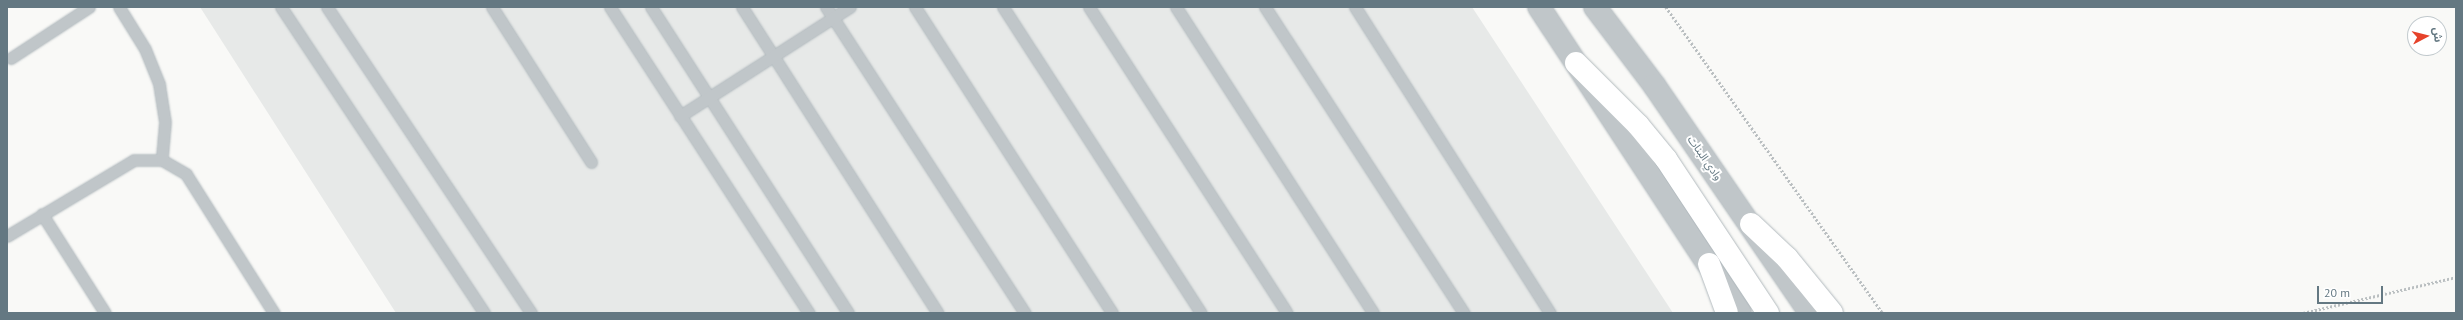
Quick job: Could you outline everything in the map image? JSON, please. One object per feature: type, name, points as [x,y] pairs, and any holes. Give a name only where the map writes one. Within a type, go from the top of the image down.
[{"type":"main road","points":[[1576,63],[1618,103],[1666,159],[1768,313]]},
{"type":"main road","points":[[1751,224],[1787,258],[1832,313]]},
{"type":"main road","points":[[1709,264],[1727,313]]},
{"type":"street","points":[[1539,7],[1740,313]]},
{"type":"street","name":"وادي البنات","points":[[1595,7],[1751,224],[1810,313]]},
{"type":"lane","points":[[11,58],[90,7]]},
{"type":"lane","points":[[119,7],[145,49],[160,84],[165,122],[162,160]]},
{"type":"lane","points":[[281,7],[484,313]]},
{"type":"lane","points":[[327,7],[531,313]]},
{"type":"lane","points":[[492,7],[591,162]]},
{"type":"lane","points":[[610,7],[809,313]]},
{"type":"lane","points":[[651,7],[848,313]]},
{"type":"lane","points":[[742,7],[938,313]]},
{"type":"lane","points":[[826,7],[1025,313]]},
{"type":"lane","points":[[680,116],[850,7]]},
{"type":"lane","points":[[915,7],[1112,313]]},
{"type":"lane","points":[[1003,7],[1201,313]]},
{"type":"lane","points":[[1089,7],[1287,313]]},
{"type":"lane","points":[[1176,7],[1373,313]]},
{"type":"lane","points":[[1265,7],[1464,313]]},
{"type":"lane","points":[[1355,7],[1550,313]]},
{"type":"lane","points":[[7,236],[134,160],[162,160],[186,174],[274,313]]},
{"type":"lane","points":[[42,214],[105,313]]},
{"type":"path","points":[[1666,7],[1883,313]]},
{"type":"path","points":[[2303,313],[2456,277]]},
{"type":"shaded area","points":[[200,7],[1472,7],[1673,313],[396,313]]}]
